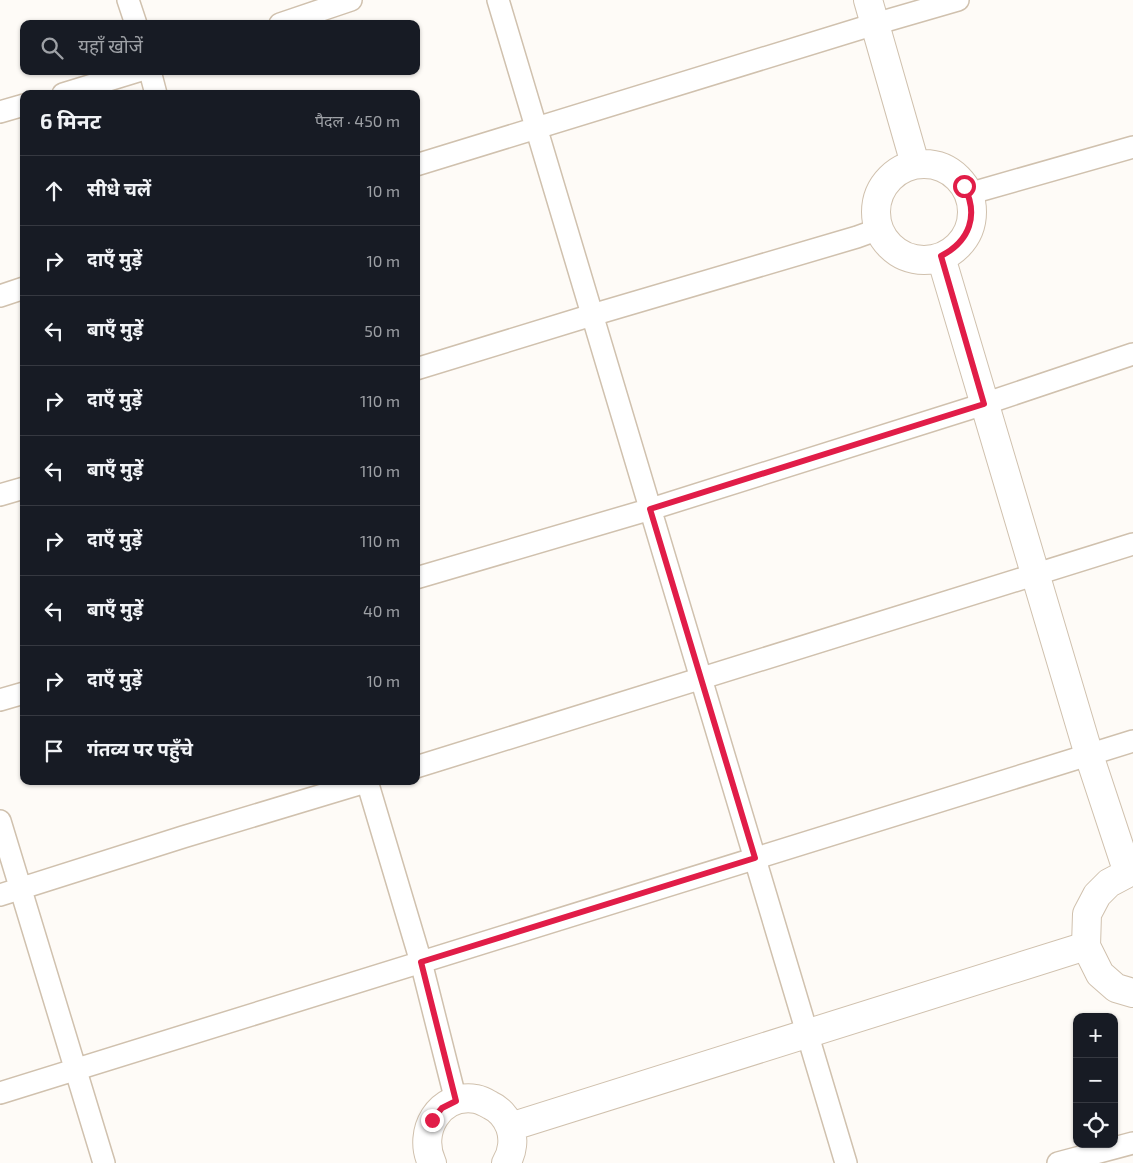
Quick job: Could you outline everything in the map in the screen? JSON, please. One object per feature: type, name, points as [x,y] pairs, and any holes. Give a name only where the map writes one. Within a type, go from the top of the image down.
[{"type":"main road","points":[[872,12],[915,164]]},
{"type":"main road","points":[[915,164],[934,165],[951,172],[964,186],[968,194],[971,210],[969,226],[965,236],[958,245],[950,252],[926,260],[911,258],[898,252],[886,242],[876,219],[876,208],[882,188],[896,173],[905,167],[915,164]]},
{"type":"main road","points":[[941,256],[1089,755],[1130,872],[1109,883],[1097,895],[1087,914],[1086,946],[1100,974],[1116,988],[1133,992]]},
{"type":"main road","points":[[510,1127],[1086,946]]},
{"type":"main road","points":[[430,1163],[427,1134],[432,1120],[442,1108],[456,1101],[470,1098],[478,1099],[497,1108],[507,1120],[513,1134],[511,1156],[506,1163]]},
{"type":"street","points":[[128,0],[135,20]]},
{"type":"street","points":[[292,20],[351,0]]},
{"type":"street","points":[[498,0],[846,1163]]},
{"type":"street","points":[[420,164],[536,128],[872,12],[958,0]]},
{"type":"street","points":[[75,90],[125,75]]},
{"type":"street","points":[[151,75],[155,90]]},
{"type":"street","points":[[0,112],[20,106]]},
{"type":"street","points":[[968,194],[1133,147]]},
{"type":"street","points":[[420,368],[848,240],[879,229]]},
{"type":"street","points":[[0,296],[20,289]]},
{"type":"street","points":[[420,577],[650,509],[984,404],[1133,354]]},
{"type":"street","points":[[0,495],[20,489]]},
{"type":"street","points":[[420,766],[1133,544]]},
{"type":"street","points":[[0,700],[20,694]]},
{"type":"street","points":[[0,1093],[1133,741]]},
{"type":"street","points":[[0,895],[355,785]]},
{"type":"street","points":[[369,785],[421,962],[456,1101]]},
{"type":"street","points":[[0,821],[104,1163]]},
{"type":"street","points":[[1058,1163],[1133,1143]]},
{"type":"route","points":[[432,1120],[442,1108],[456,1101],[421,962],[755,858],[650,509],[984,404],[941,256],[950,252],[958,245],[965,236],[969,226],[971,205],[964,186]]}]
